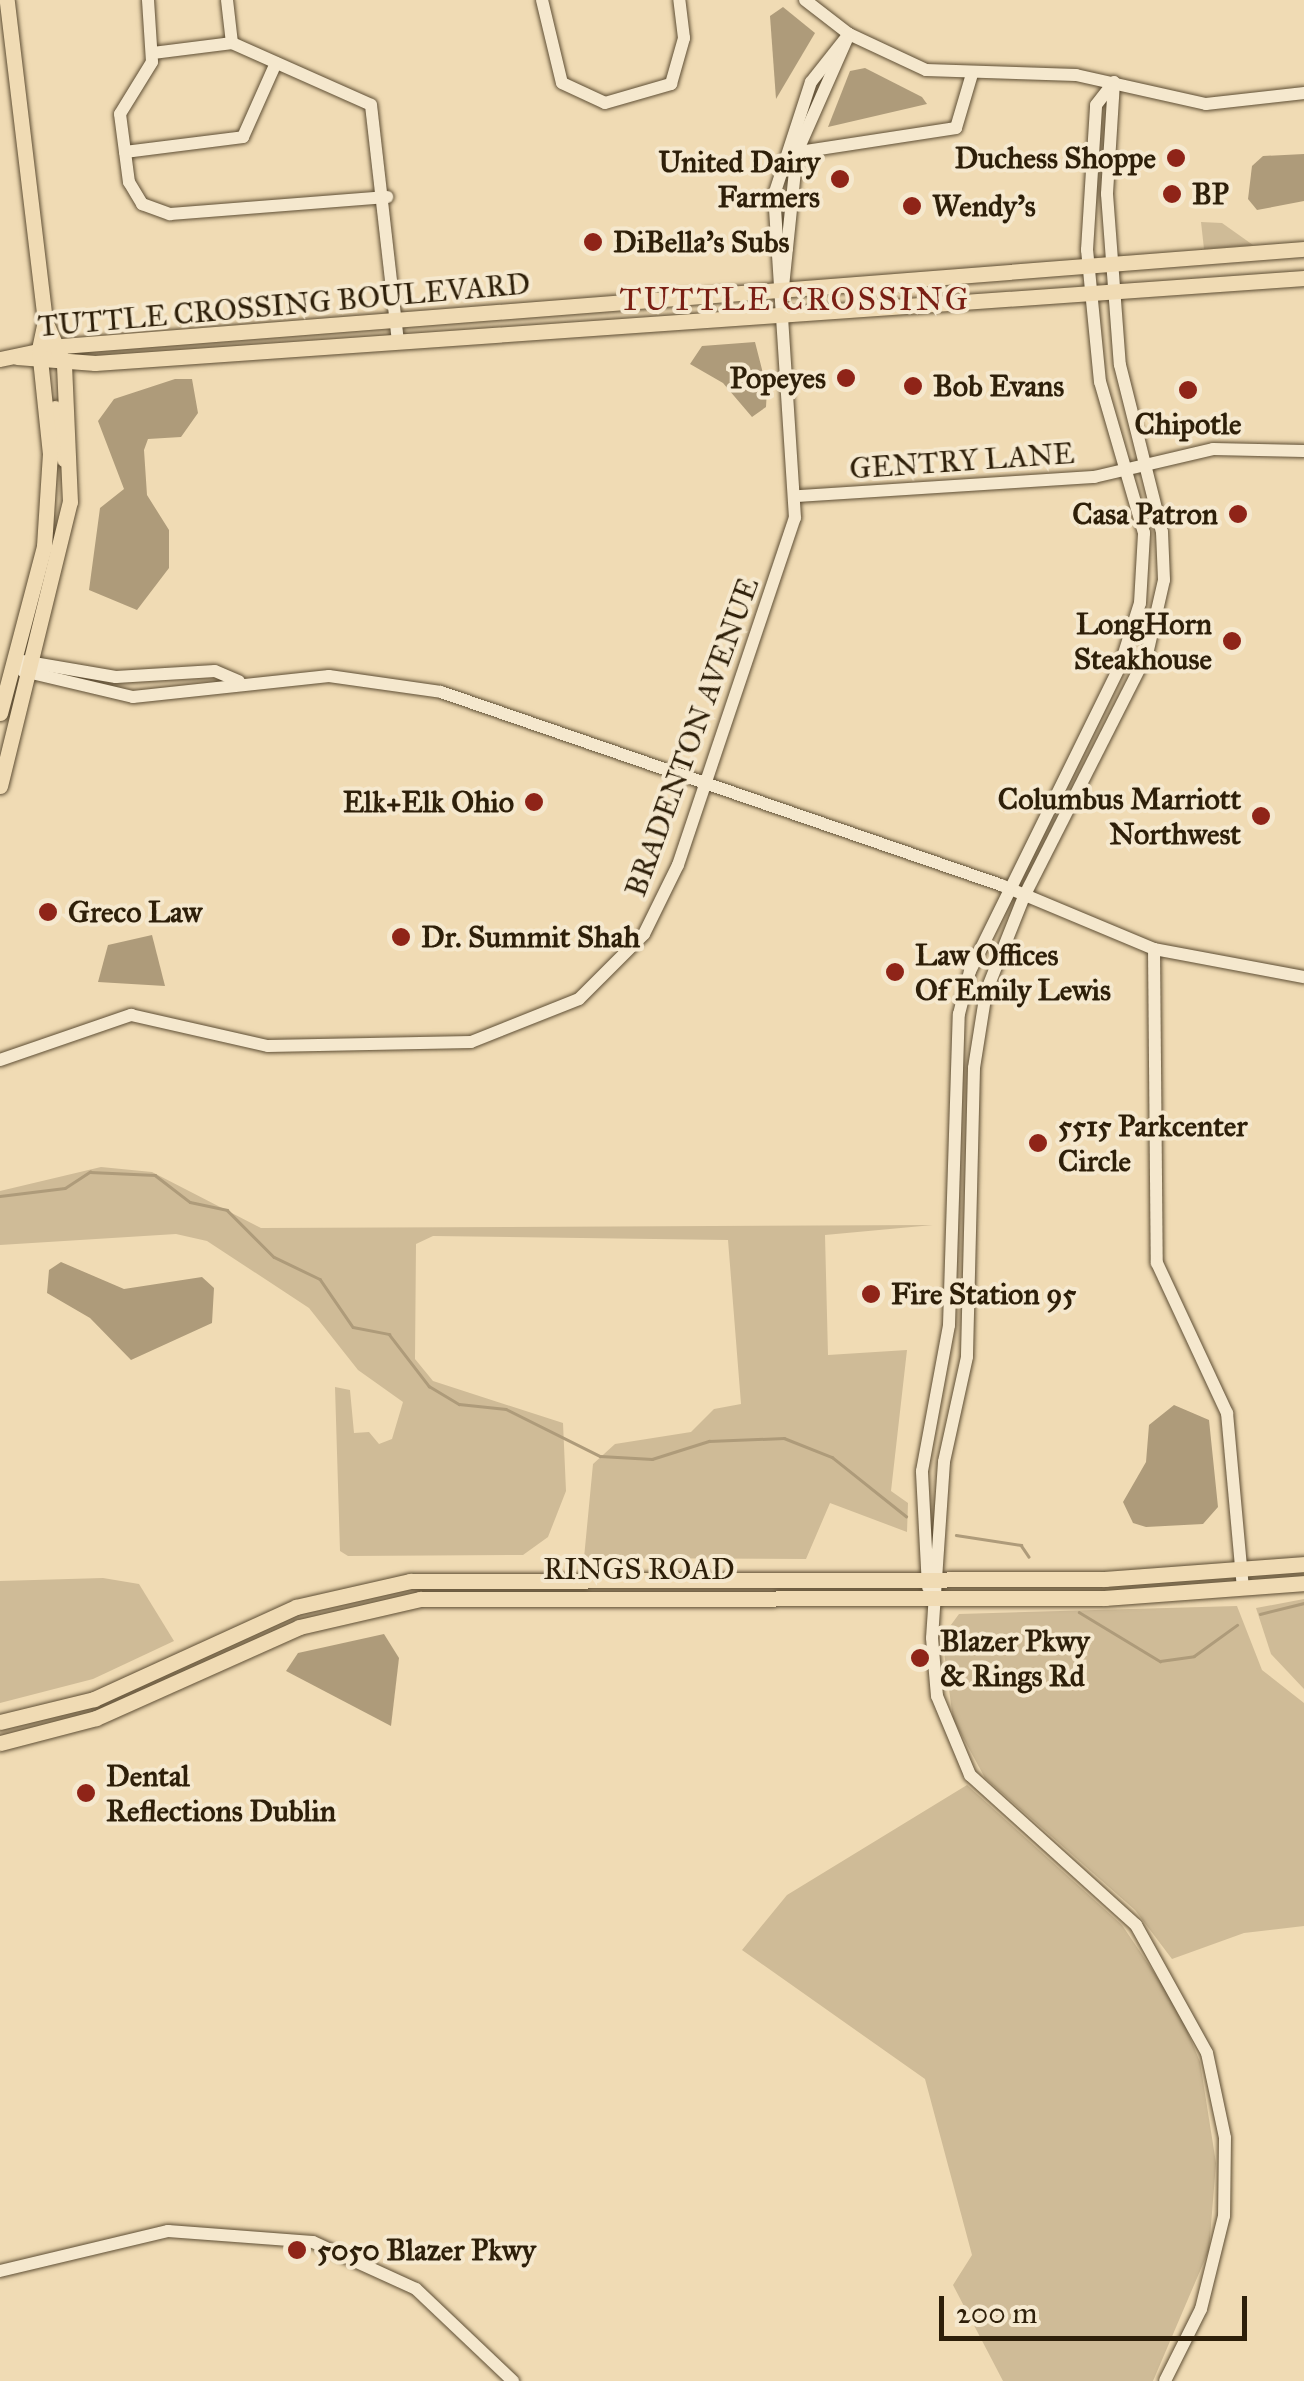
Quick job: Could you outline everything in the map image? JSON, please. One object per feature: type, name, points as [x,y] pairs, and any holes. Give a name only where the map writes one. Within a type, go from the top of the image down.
[{"type":"main road","points":[[0,714],[50,500],[45,322],[7,0]]},
{"type":"main road","name":"TUTTLE CROSSING BOULEVARD","points":[[48,360],[62,346],[398,323],[783,287],[1304,249]]},
{"type":"main road","name":"TUTTLE CROSSING BOULEVARD","points":[[8,358],[48,360],[398,341],[1304,278]]},
{"type":"main road","points":[[45,322],[62,346]]},
{"type":"main road","points":[[0,786],[35,660],[70,493],[48,360]]},
{"type":"main road","name":"RINGS ROAD","points":[[0,1722],[94,1699],[296,1607],[410,1580],[932,1577],[1240,1570],[1304,1564]]},
{"type":"main road","name":"RINGS ROAD","points":[[0,1742],[96,1718],[299,1627],[420,1599],[933,1598],[1304,1583]]},
{"type":"street","points":[[148,0],[153,53],[120,107],[126,152],[142,204],[170,214],[387,197]]},
{"type":"street","points":[[227,0],[232,43]]},
{"type":"street","points":[[542,0],[554,70],[572,93],[605,104],[665,89],[680,65],[679,0]]},
{"type":"street","points":[[805,0],[849,34],[926,70],[1114,82],[1206,104],[1304,93]]},
{"type":"street","name":"BRADENTON AVENUE","points":[[783,287],[797,152],[849,34]]},
{"type":"street","name":"BRADENTON AVENUE","points":[[0,1060],[132,1016],[268,1046],[444,1044],[527,1026],[579,998],[644,934],[706,781],[799,496],[786,312],[783,287],[771,252],[781,156],[811,82],[849,34]]},
{"type":"street","points":[[153,53],[232,43],[372,104],[387,197],[398,341]]},
{"type":"street","points":[[126,152],[243,137],[276,63]]},
{"type":"street","points":[[781,156],[956,128],[972,74]]},
{"type":"street","points":[[932,1577],[944,1462],[969,1322],[974,1068],[986,992],[1026,894],[1153,636],[1164,554],[1145,464],[1123,390],[1112,263],[1114,82]]},
{"type":"street","points":[[1114,82],[1096,105],[1088,157],[1088,264],[1102,392],[1128,469],[1144,544],[1134,630],[970,971],[952,1067],[949,1325],[923,1456],[937,1696],[970,1775],[1136,1925],[1207,2053],[1225,2138],[1224,2216],[1202,2309],[1165,2381]]},
{"type":"street","name":"GENTRY LANE","points":[[799,496],[1128,469],[1241,446],[1304,451]]},
{"type":"street","points":[[14,662],[35,660],[88,674],[215,671],[239,681]]},
{"type":"street","points":[[14,662],[30,678],[133,697],[239,681],[329,676],[414,686],[706,781],[1008,887],[1154,949],[1304,977]]},
{"type":"street","points":[[1154,949],[1157,1262],[1227,1414],[1243,1588]]},
{"type":"street","points":[[0,2271],[168,2231],[299,2239],[416,2289],[513,2381]]},
{"type":"shaded area","points":[[783,7],[815,33],[776,99],[770,16]]},
{"type":"shaded area","points":[[865,68],[922,97],[927,104],[828,127],[850,71]]},
{"type":"shaded area","points":[[1304,154],[1304,201],[1257,210],[1248,199],[1252,166],[1263,156]]},
{"type":"shaded area","points":[[1201,222],[1222,223],[1253,245],[1204,249]]},
{"type":"shaded area","points":[[755,342],[767,389],[766,407],[752,417],[723,383],[690,364],[702,346]]},
{"type":"shaded area","points":[[175,379],[192,379],[198,413],[181,437],[148,439],[144,450],[147,495],[169,530],[169,568],[137,610],[89,590],[100,508],[124,489],[98,421],[114,399]]},
{"type":"shaded area","points":[[152,935],[165,986],[98,982],[108,945]]},
{"type":"shaded area","points":[[101,1167],[152,1172],[261,1228],[933,1225],[825,1235],[828,1355],[907,1350],[891,1491],[908,1503],[907,1532],[830,1503],[806,1559],[584,1558],[593,1464],[615,1444],[691,1432],[714,1409],[741,1404],[728,1240],[433,1236],[416,1244],[415,1359],[433,1381],[563,1423],[566,1491],[548,1537],[523,1555],[348,1556],[340,1551],[335,1387],[350,1390],[354,1433],[369,1432],[379,1444],[392,1439],[403,1402],[358,1370],[309,1308],[207,1241],[176,1234],[0,1245],[0,1191]]},
{"type":"shaded area","points":[[61,1262],[124,1289],[202,1277],[214,1288],[212,1323],[131,1360],[90,1318],[47,1293],[49,1270]]},
{"type":"shaded area","points":[[1174,1405],[1209,1420],[1218,1507],[1203,1524],[1146,1527],[1133,1523],[1123,1502],[1146,1462],[1149,1425]]},
{"type":"shaded area","points":[[103,1578],[139,1584],[174,1641],[93,1679],[0,1703],[0,1581]]},
{"type":"shaded area","points":[[1304,1599],[1304,1689],[1271,1654],[1256,1608]]},
{"type":"shaded area","points":[[1237,1606],[1262,1670],[1304,1703],[1304,1926],[1244,1933],[1172,1959],[1135,1910],[985,1778],[953,1719],[942,1637],[959,1614]]},
{"type":"shaded area","points":[[384,1634],[399,1658],[391,1726],[286,1671],[298,1653]]},
{"type":"shaded area","points":[[967,1785],[1122,1925],[1178,2008],[1200,2062],[1216,2163],[1209,2250],[1153,2381],[1003,2381],[953,2285],[972,2255],[925,2079],[742,1950],[787,1895]]},
{"type":"waterway","points":[[0,1196],[65,1188],[90,1172],[155,1175],[190,1202],[227,1210],[274,1257],[320,1279],[353,1327],[389,1334],[429,1386],[459,1404],[506,1409],[600,1456],[652,1459],[709,1441],[784,1438],[832,1457],[906,1516]]},
{"type":"waterway","points":[[956,1535],[1021,1545],[1029,1557]]},
{"type":"waterway","points":[[1260,1614],[1304,1603]]},
{"type":"waterway","points":[[1079,1612],[1160,1661],[1194,1656],[1237,1625]]},
{"type":"place","name":"Duchess Shoppe","points":[[1176,158]]},
{"type":"place","name":"United Dairy Farmers","points":[[840,179]]},
{"type":"place","name":"BP","points":[[1172,194]]},
{"type":"place","name":"Wendy's","points":[[912,206]]},
{"type":"place","name":"DiBella's Subs","points":[[593,242]]},
{"type":"place","name":"Popeyes","points":[[846,378]]},
{"type":"place","name":"Bob Evans","points":[[913,386]]},
{"type":"place","name":"Chipotle","points":[[1188,390]]},
{"type":"place","name":"Casa Patron","points":[[1238,514]]},
{"type":"place","name":"LongHorn Steakhouse","points":[[1232,641]]},
{"type":"place","name":"Elk+Elk Ohio","points":[[534,802]]},
{"type":"place","name":"Columbus Marriott Northwest","points":[[1261,816]]},
{"type":"place","name":"Greco Law","points":[[48,912]]},
{"type":"place","name":"Dr. Summit Shah","points":[[401,937]]},
{"type":"place","name":"Law Offices Of Emily Lewis","points":[[895,972]]},
{"type":"place","name":"5515 Parkcenter Circle","points":[[1038,1143]]},
{"type":"place","name":"Fire Station 95","points":[[871,1294]]},
{"type":"place","name":"Blazer Pkwy & Rings Rd","points":[[920,1658]]},
{"type":"place","name":"Dental Reflections Dublin","points":[[86,1793]]},
{"type":"place","name":"5050 Blazer Pkwy","points":[[297,2250]]},
{"type":"district","name":"TUTTLE CROSSING","points":[[795,300]]}]
